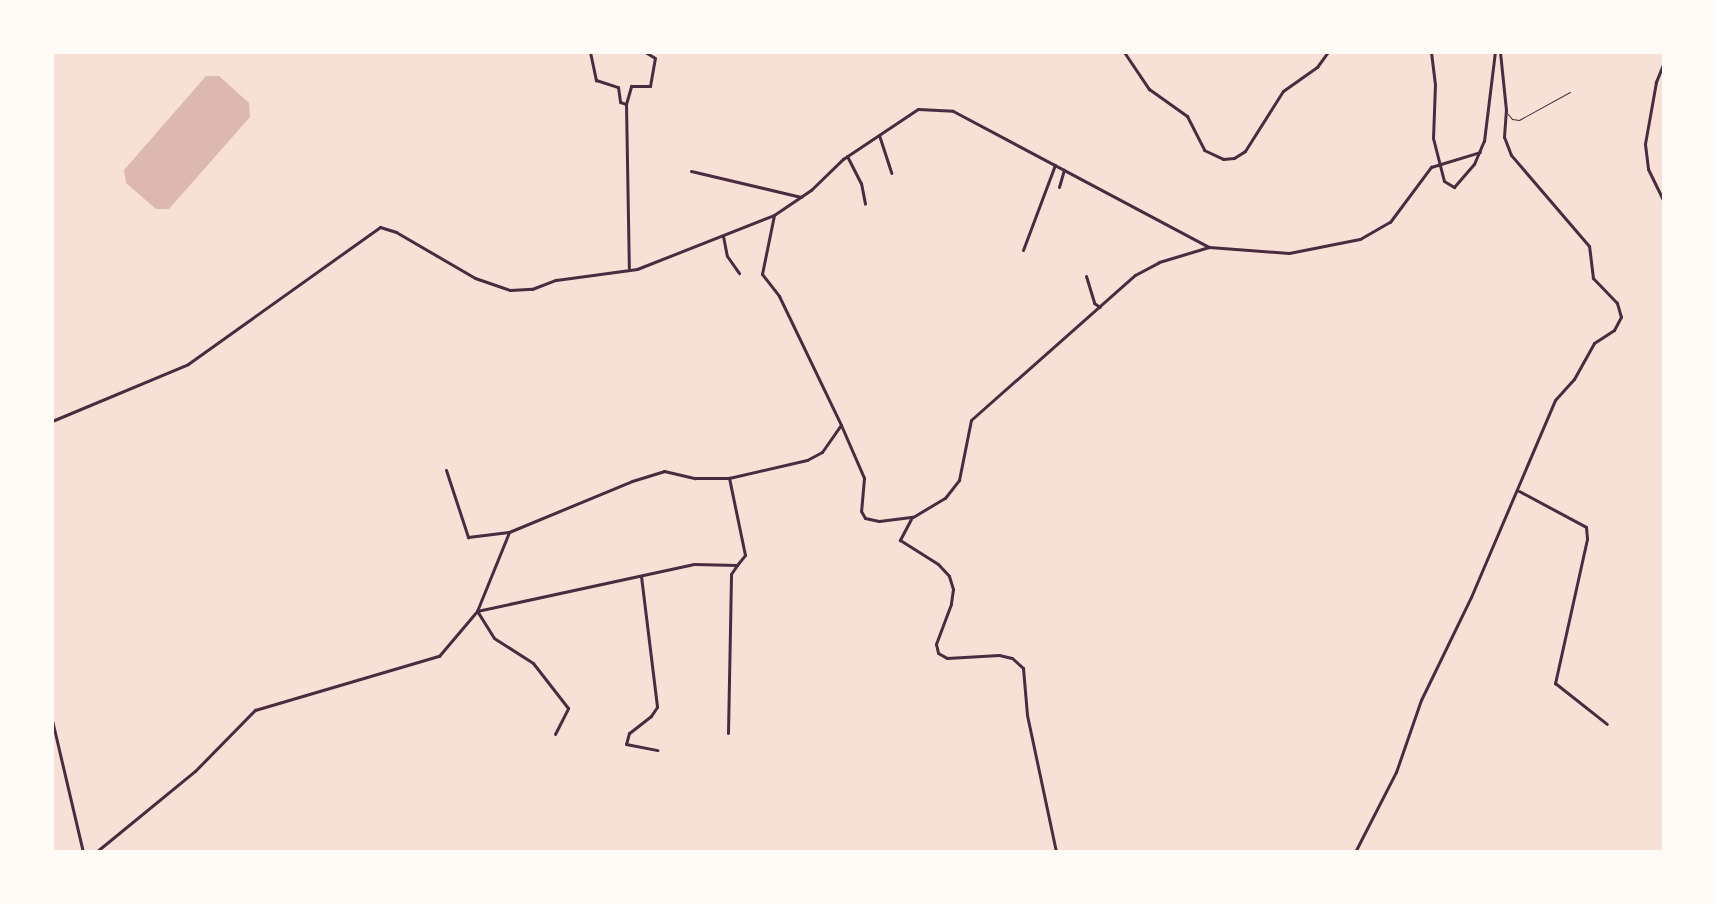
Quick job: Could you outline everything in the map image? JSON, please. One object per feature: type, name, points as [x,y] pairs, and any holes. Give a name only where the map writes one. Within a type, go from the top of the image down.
[{"type":"street","points":[[590,52],[596,80],[618,87],[620,102],[626,104]]},
{"type":"street","points":[[629,268],[626,104],[631,86],[650,86],[655,58],[645,52]]},
{"type":"street","points":[[1124,52],[1149,89],[1187,116],[1204,150],[1223,159],[1234,158],[1245,151],[1283,91],[1317,67],[1328,52]]},
{"type":"street","points":[[1431,52],[1435,84],[1432,129],[1446,183],[1457,186],[1480,152],[1487,128],[1497,52]]},
{"type":"street","points":[[1355,852],[1396,772],[1421,700],[1555,400],[1574,379],[1594,343],[1614,330],[1621,317],[1617,303],[1593,278],[1589,246],[1511,155],[1504,137],[1506,110],[1497,52]]},
{"type":"street","points":[[1664,62],[1656,82],[1645,144],[1648,169],[1664,202]]},
{"type":"street","points":[[52,421],[188,364],[380,227],[396,232],[475,278],[510,290],[532,289],[556,280],[655,264],[774,215],[801,197],[847,156],[918,109],[945,110],[1209,247]]},
{"type":"street","points":[[879,135],[891,173]]},
{"type":"street","points":[[1056,852],[1027,715],[1023,668],[1012,658],[999,655],[947,658],[938,653],[936,644],[951,604],[953,589],[949,576],[938,564],[900,540],[902,530],[913,517],[945,498],[959,480],[971,420],[1135,275],[1159,262],[1209,247],[1289,253],[1360,239],[1390,222],[1431,167],[1442,168],[1480,152]]},
{"type":"street","points":[[847,156],[861,183],[865,204]]},
{"type":"street","points":[[1023,250],[1055,165]]},
{"type":"street","points":[[1059,187],[1064,170]]},
{"type":"street","points":[[691,171],[801,197]]},
{"type":"street","points":[[774,215],[762,274],[779,296],[864,478],[861,511],[865,518],[879,521],[913,517]]},
{"type":"street","points":[[723,236],[727,256],[739,273]]},
{"type":"street","points":[[1086,276],[1094,303],[1100,307]]},
{"type":"street","points":[[446,470],[468,537],[509,532],[632,481],[664,471],[695,478],[729,478],[807,460],[822,452],[841,425]]},
{"type":"street","points":[[728,733],[731,574],[745,555],[729,478]]},
{"type":"street","points":[[1517,490],[1586,527],[1587,539],[1555,683],[1607,724]]},
{"type":"street","points":[[96,852],[195,771],[255,710],[439,656],[477,611],[509,532]]},
{"type":"street","points":[[477,611],[694,564],[737,565]]},
{"type":"street","points":[[641,576],[657,707],[629,733],[626,744],[657,750]]},
{"type":"street","points":[[477,611],[494,638],[533,663],[568,708],[555,734]]},
{"type":"street","points":[[52,720],[83,852]]},
{"type":"lane","points":[[1506,110],[1512,119],[1519,120],[1570,92]]},
{"type":"shaded area","points":[[206,76],[219,76],[249,103],[250,117],[169,209],[156,209],[126,183],[124,170]]}]
